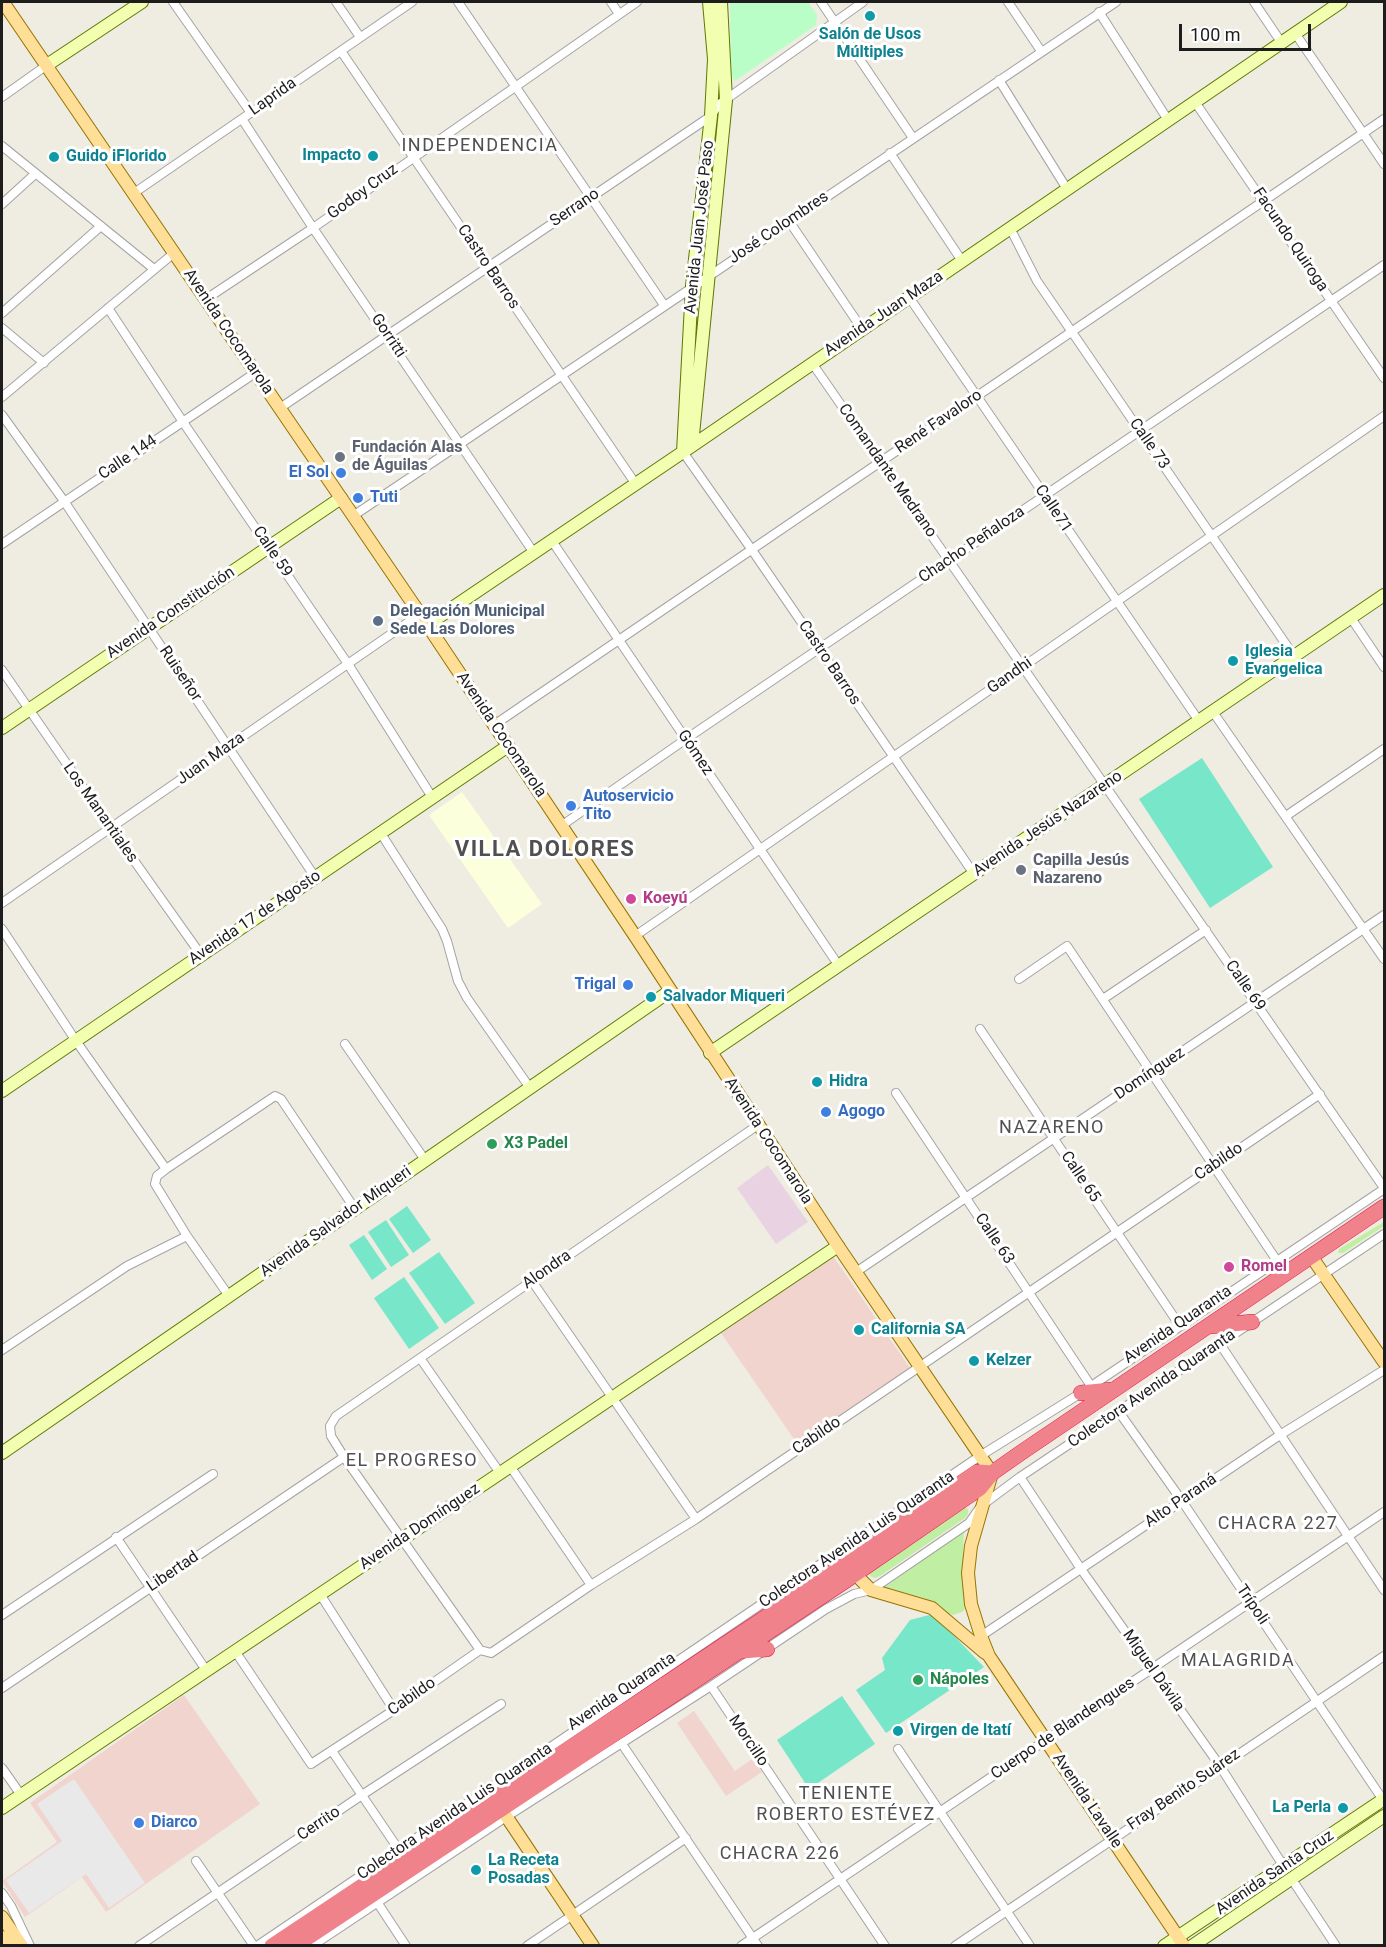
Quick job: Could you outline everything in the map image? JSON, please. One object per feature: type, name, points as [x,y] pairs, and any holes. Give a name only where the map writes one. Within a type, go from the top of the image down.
[{"type":"highway","name":"Avenida Quaranta","points":[[295,1946],[497,1803],[848,1562],[980,1488],[992,1473],[1208,1327],[1307,1250],[1384,1207]]},
{"type":"highway","points":[[1208,1327],[1252,1322]]},
{"type":"highway","points":[[1086,1390],[1114,1390]]},
{"type":"highway","name":"Avenida Quaranta","points":[[272,1946],[739,1651],[848,1562]]},
{"type":"highway","points":[[739,1651],[767,1648]]},
{"type":"main road","name":"Avenida Cocomarola","points":[[3,2],[494,724],[838,1246],[992,1473]]},
{"type":"main road","points":[[47,65],[142,2]]},
{"type":"main road","name":"Avenida Juan José Paso","points":[[688,449],[692,286],[711,116],[714,59],[709,2]]},
{"type":"main road","name":"Avenida Juan José Paso","points":[[688,449],[710,274],[726,99],[721,2]]},
{"type":"main road","name":"Avenida Juan Maza","points":[[427,625],[1341,2]]},
{"type":"main road","name":"Avenida Constitución","points":[[2,728],[341,498]]},
{"type":"main road","name":"Avenida Jesús Nazareno","points":[[710,1053],[1384,595]]},
{"type":"main road","name":"Avenida 17 de Agosto","points":[[2,1090],[508,746]]},
{"type":"main road","name":"Avenida Salvador Miqueri","points":[[2,1453],[670,991]]},
{"type":"main road","name":"Avenida Domínguez","points":[[2,1808],[838,1246]]},
{"type":"main road","points":[[1307,1250],[1384,1362]]},
{"type":"main road","name":"Avenida Lavalle","points":[[992,1473],[971,1546],[968,1573],[971,1604],[989,1656],[1181,1941]]},
{"type":"main road","name":"Avenida Lavalle","points":[[848,1562],[871,1590],[932,1608],[989,1656]]},
{"type":"main road","name":"Avenida Santa Cruz","points":[[1192,1946],[1384,1800]]},
{"type":"main road","points":[[497,1803],[593,1946]]},
{"type":"main road","name":"Avenida Santa Cruz","points":[[1164,1946],[1181,1941],[1287,1873],[1384,1816]]},
{"type":"main road","points":[[2,1917],[22,1946]]},
{"type":"street","points":[[173,2],[251,113]]},
{"type":"street","points":[[336,2],[360,38]]},
{"type":"street","name":"Laprida","points":[[134,194],[412,2]]},
{"type":"street","points":[[458,2],[664,305]]},
{"type":"street","points":[[611,2],[619,14]]},
{"type":"street","name":"Godoy Cruz","points":[[206,299],[313,228],[637,2]]},
{"type":"street","points":[[821,2],[913,138]]},
{"type":"street","name":"Serrano","points":[[280,408],[711,116],[718,105],[726,99],[864,2]]},
{"type":"street","points":[[1008,2],[1041,51]]},
{"type":"street","name":"José Colombres","points":[[353,516],[1116,2]]},
{"type":"street","points":[[1254,2],[1281,42]]},
{"type":"street","points":[[1099,12],[1168,120]]},
{"type":"street","points":[[1294,33],[1384,164]]},
{"type":"street","name":"Castro Barros","points":[[341,51],[635,483]]},
{"type":"street","points":[[2,97],[47,65]]},
{"type":"street","points":[[999,80],[1067,189]]},
{"type":"street","name":"Facundo Quiroga","points":[[1195,102],[1384,378]]},
{"type":"street","name":"Gorritti","points":[[242,119],[313,228],[534,553]]},
{"type":"street","name":"René Favaloro","points":[[494,724],[1384,119]]},
{"type":"street","points":[[2,146],[154,269]]},
{"type":"street","points":[[890,153],[962,261]]},
{"type":"street","points":[[2,204],[34,174]]},
{"type":"street","points":[[789,221],[862,329]]},
{"type":"street","points":[[2,313],[101,226]]},
{"type":"street","name":"Calle 73","points":[[1010,228],[1037,281],[1294,656]]},
{"type":"street","points":[[2,397],[174,253]]},
{"type":"street","name":"Chacho Peñaloza","points":[[561,826],[1384,265]]},
{"type":"street","name":"Calle71","points":[[909,297],[1198,721]]},
{"type":"street","name":"Calle 59","points":[[108,308],[348,664],[432,797]]},
{"type":"street","points":[[2,327],[44,363]]},
{"type":"street","name":"Comandante Medrano","points":[[812,363],[1105,786]]},
{"type":"street","name":"Calle 144","points":[[2,544],[255,373]]},
{"type":"street","name":"Ruiseñor","points":[[2,415],[64,501],[315,877]]},
{"type":"street","name":"Gandhi","points":[[635,936],[1384,416]]},
{"type":"street","name":"Castro Barros","points":[[688,449],[819,650],[974,874]]},
{"type":"street","name":"Gómez","points":[[552,541],[839,966]]},
{"type":"street","name":"Juan Maza","points":[[2,903],[420,614]]},
{"type":"street","points":[[1351,618],[1384,668]]},
{"type":"street","name":"Los Manantiales","points":[[2,670],[201,955]]},
{"type":"street","points":[[1213,712],[1384,959]]},
{"type":"street","points":[[1286,816],[1384,749]]},
{"type":"street","name":"Calle 69","points":[[1105,786],[1384,1188]]},
{"type":"street","points":[[380,832],[442,929],[458,981],[467,998],[530,1088]]},
{"type":"street","name":"Domínguez","points":[[856,1272],[1384,915]]},
{"type":"street","points":[[2,929],[76,1041],[166,1170]]},
{"type":"street","points":[[1103,999],[1206,930]]},
{"type":"street","points":[[1019,979],[1067,946],[1277,1261]]},
{"type":"street","name":"Calle 65","points":[[980,1029],[1180,1326]]},
{"type":"street","points":[[345,1044],[425,1160]]},
{"type":"street","name":"Calle 63","points":[[896,1094],[1029,1292],[1086,1390]]},
{"type":"street","name":"Cabildo","points":[[235,1651],[311,1764],[480,1650],[492,1653],[696,1519],[1320,1094]]},
{"type":"street","points":[[229,1296],[187,1236],[155,1184],[157,1176],[275,1096],[281,1099],[356,1209]]},
{"type":"street","name":"Alondra","points":[[344,1457],[331,1437],[330,1426],[336,1416],[758,1125]]},
{"type":"street","name":"Colectora Avenida Luis Quaranta","points":[[848,1562],[980,1456],[1086,1390],[1277,1261],[1307,1250],[1384,1188]]},
{"type":"street","points":[[1324,1275],[1384,1234]]},
{"type":"street","points":[[2,1350],[127,1266],[187,1236]]},
{"type":"street","name":"Colectora Avenida Quaranta","points":[[871,1590],[969,1523],[981,1506],[1020,1477],[1324,1275]]},
{"type":"street","points":[[532,1281],[696,1519]]},
{"type":"street","points":[[1220,1344],[1384,1590]]},
{"type":"street","points":[[420,1358],[591,1586]]},
{"type":"street","name":"Alto Paraná","points":[[981,1636],[1280,1435],[1384,1370]]},
{"type":"street","name":"Trípoli","points":[[1119,1412],[1182,1501],[1384,1800]]},
{"type":"street","points":[[344,1457],[480,1650]]},
{"type":"street","name":"Libertad","points":[[2,1688],[344,1457]]},
{"type":"street","points":[[2,1616],[213,1474]]},
{"type":"street","name":"Miguel Dávila","points":[[1020,1477],[1081,1569],[1220,1766],[1336,1946]]},
{"type":"street","name":"Cuerpo de Blandengues","points":[[741,1946],[755,1942],[840,1878],[1384,1512]]},
{"type":"street","points":[[116,1538],[206,1670]]},
{"type":"street","name":"Colectora Avenida Luis Quaranta","points":[[255,1946],[399,1850],[622,1744],[826,1609],[854,1594],[871,1590]]},
{"type":"street","points":[[320,1594],[394,1710]]},
{"type":"street","name":"Fray Benito Suárez","points":[[955,1946],[1384,1656]]},
{"type":"street","name":"Morcillo","points":[[711,1686],[885,1946]]},
{"type":"street","name":"Cerrito","points":[[140,1946],[362,1795],[501,1704]]},
{"type":"street","points":[[622,1744],[755,1942]]},
{"type":"street","points":[[898,1749],[1030,1946]]},
{"type":"street","points":[[332,1751],[399,1850]]},
{"type":"street","points":[[2,1768],[21,1795]]},
{"type":"street","name":"Colectora Avenida Luis Quaranta","points":[[312,1946],[377,1902],[497,1803]]},
{"type":"street","points":[[527,1946],[686,1838]]},
{"type":"street","points":[[196,1861],[255,1946]]},
{"type":"street","points":[[2,1893],[11,1906],[30,1946]]},
{"type":"street","points":[[377,1902],[406,1946]]},
{"type":"shaded area","points":[[462,792],[542,904],[508,928],[429,815]]},
{"type":"shaded area","points":[[768,1165],[808,1222],[776,1244],[737,1188]]},
{"type":"shaded area","points":[[833,1256],[910,1368],[798,1445],[721,1333]]},
{"type":"shaded area","name":"Diarco","points":[[184,1695],[260,1804],[106,1912],[82,1877],[25,1917],[2,1881],[57,1842],[30,1803]]},
{"type":"shaded area","points":[[694,1711],[735,1771],[752,1759],[762,1772],[726,1796],[677,1723]]},
{"type":"shaded area","points":[[74,1779],[145,1883],[109,1908],[86,1874],[29,1913],[6,1880],[62,1841],[37,1804]]},
{"type":"green space","points":[[730,2],[808,2],[817,15],[816,25],[735,81],[731,75]]},
{"type":"green space","points":[[1202,758],[1273,867],[1210,908],[1139,799]]},
{"type":"green space","points":[[407,1206],[431,1240],[413,1253],[389,1219]]},
{"type":"green space","points":[[386,1220],[409,1255],[391,1267],[368,1232]]},
{"type":"green space","points":[[1384,1222],[1384,1226],[1343,1253],[1338,1253],[1339,1249]]},
{"type":"green space","points":[[364,1235],[387,1269],[372,1280],[349,1245]]},
{"type":"green space","points":[[439,1252],[475,1303],[445,1324],[409,1273]]},
{"type":"green space","points":[[404,1277],[439,1328],[409,1349],[374,1298]]},
{"type":"green space","points":[[963,1507],[968,1509],[965,1518],[880,1576],[875,1578],[870,1576],[870,1571]]},
{"type":"green space","points":[[964,1531],[962,1583],[966,1608],[962,1612],[953,1615],[923,1598],[885,1587]]},
{"type":"green space","name":"Nápoles","points":[[933,1614],[984,1667],[886,1733],[856,1690],[885,1670],[882,1658],[910,1620]]},
{"type":"green space","points":[[842,1696],[875,1744],[809,1789],[777,1740]]},
{"type":"place","name":"Salón de Usos Múltiples","points":[[870,16]]},
{"type":"place","name":"Impacto","points":[[373,156]]},
{"type":"place","name":"Guido iFlorido","points":[[54,157]]},
{"type":"place","name":"Fundación Alas de Águilas","points":[[340,457]]},
{"type":"place","name":"El Sol","points":[[341,473]]},
{"type":"place","name":"Tuti","points":[[358,498]]},
{"type":"place","name":"Delegación Municipal Sede Las Dolores","points":[[378,621]]},
{"type":"place","name":"Iglesia Evangelica","points":[[1233,661]]},
{"type":"place","name":"Autoservicio Tito","points":[[571,806]]},
{"type":"place","name":"Capilla Jesús Nazareno","points":[[1021,870]]},
{"type":"place","name":"Koeyú","points":[[631,899]]},
{"type":"place","name":"Trigal","points":[[628,985]]},
{"type":"place","name":"Salvador Miqueri","points":[[651,997]]},
{"type":"place","name":"Hidra","points":[[817,1082]]},
{"type":"place","name":"Agogo","points":[[826,1112]]},
{"type":"place","name":"X3 Padel","points":[[492,1144]]},
{"type":"place","name":"Romel","points":[[1229,1267]]},
{"type":"place","name":"California SA","points":[[859,1330]]},
{"type":"place","name":"Kelzer","points":[[974,1361]]},
{"type":"place","name":"Nápoles","points":[[918,1680]]},
{"type":"place","name":"Virgen de Itatí","points":[[898,1731]]},
{"type":"place","name":"La Perla","points":[[1343,1808]]},
{"type":"place","name":"Diarco","points":[[139,1823]]},
{"type":"place","name":"La Receta Posadas","points":[[476,1870]]},
{"type":"district","name":"INDEPENDENCIA","points":[[480,146]]},
{"type":"district","name":"VILLA DOLORES","points":[[545,850]]},
{"type":"district","name":"NAZARENO","points":[[1052,1128]]},
{"type":"district","name":"EL PROGRESO","points":[[412,1461]]},
{"type":"district","name":"CHACRA 227","points":[[1278,1524]]},
{"type":"district","name":"MALAGRIDA","points":[[1238,1661]]},
{"type":"district","name":"TENIENTE ROBERTO ESTÉVEZ","points":[[846,1804]]},
{"type":"district","name":"CHACRA 226","points":[[780,1854]]}]
